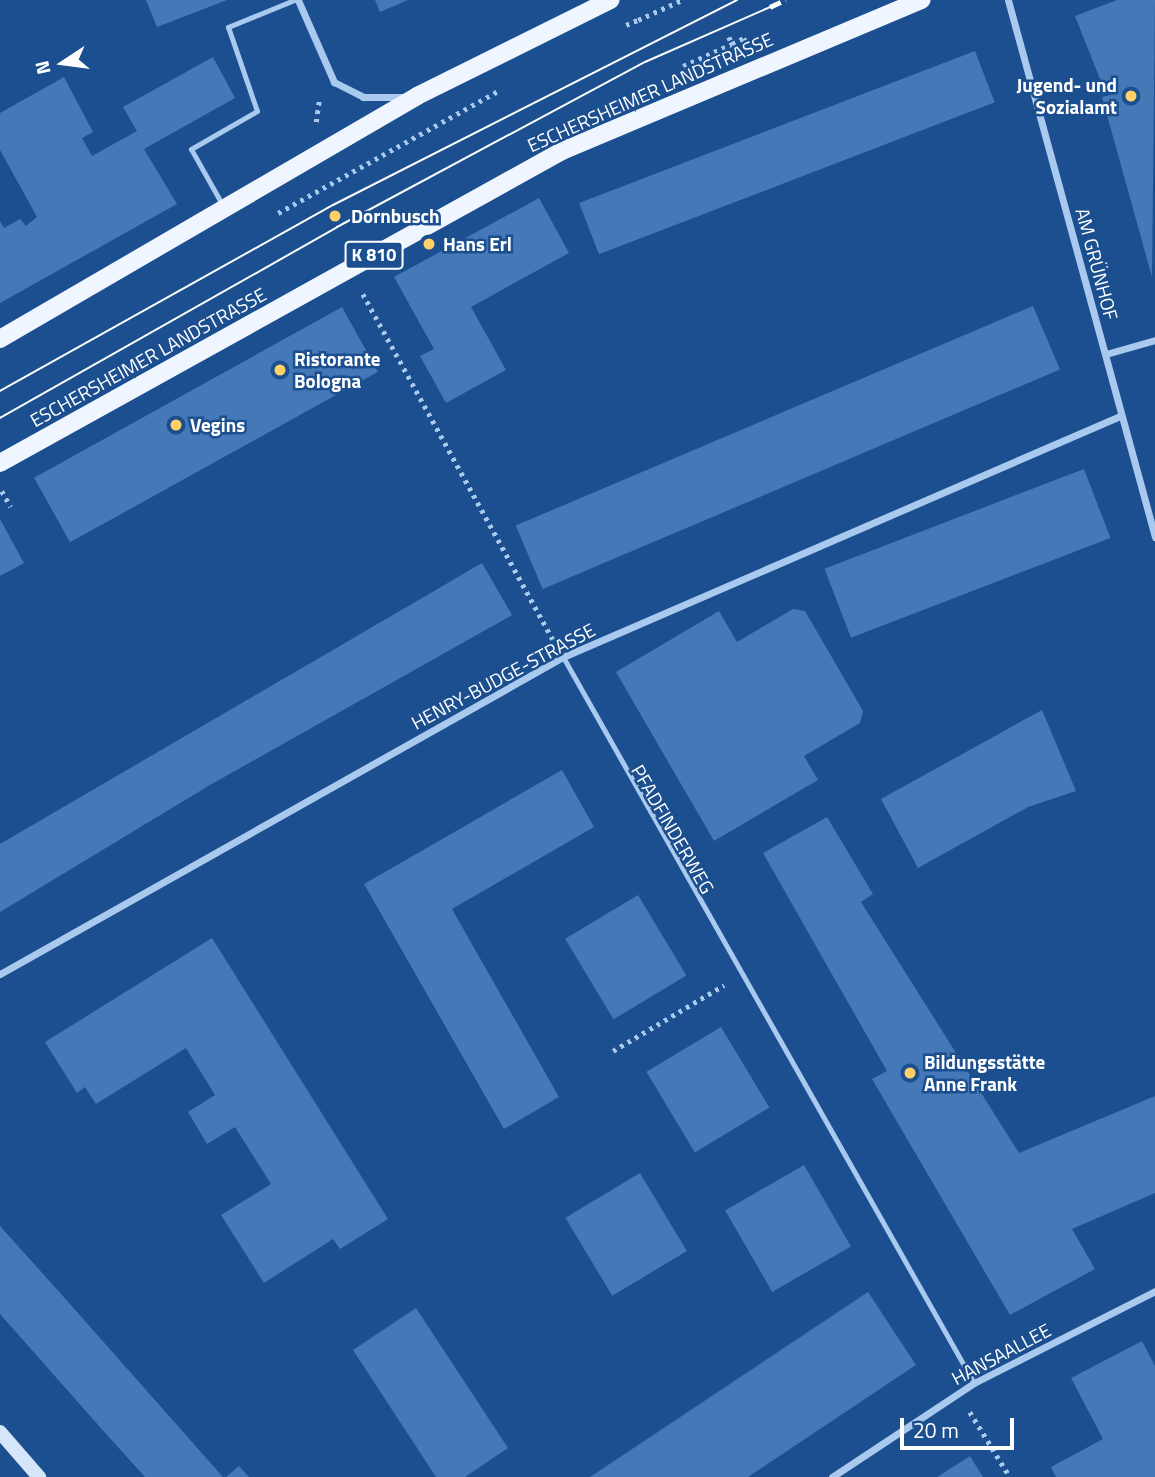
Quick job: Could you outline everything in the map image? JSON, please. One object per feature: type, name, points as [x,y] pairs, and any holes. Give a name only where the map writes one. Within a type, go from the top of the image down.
[{"type":"main road","points":[[0,339],[226,211],[416,96],[610,0]]},
{"type":"main road","name":"ESCHERSHEIMER LANDSTRASSE","points":[[0,463],[562,151],[922,0]]},
{"type":"main road","points":[[0,1432],[39,1477]]},
{"type":"street","points":[[296,0],[319,57],[334,82],[363,97],[416,96]]},
{"type":"street","name":"AM GRÜNHOF","points":[[1008,0],[1155,537]]},
{"type":"street","points":[[1106,354],[1155,340]]},
{"type":"street","name":"HENRY-BUDGE-STRASSE","points":[[0,974],[563,657],[1120,416]]},
{"type":"street","name":"HANSAALLEE","points":[[836,1476],[974,1383],[1155,1292]]},
{"type":"lane","points":[[226,211],[191,149],[257,111],[228,27],[296,0]]},
{"type":"lane","name":"PFADFINDERWEG","points":[[563,657],[740,976],[974,1383]]},
{"type":"path","points":[[634,14],[638,20],[682,0]]},
{"type":"path","points":[[729,37],[732,44]]},
{"type":"path","points":[[669,72],[744,38],[747,45]]},
{"type":"path","points":[[287,174],[316,126],[319,57]]},
{"type":"path","points":[[263,222],[510,84]]},
{"type":"path","points":[[357,284],[563,657]]},
{"type":"path","points":[[0,487],[11,507]]},
{"type":"path","points":[[613,1051],[740,976]]},
{"type":"path","points":[[958,1394],[1010,1477]]},
{"type":"building","points":[[146,0],[227,0],[157,27]]},
{"type":"building","points":[[375,0],[408,0],[380,12]]},
{"type":"building","name":"Jugend- und Sozialamt","points":[[1117,0],[1155,0],[1152,277],[1102,97],[1114,94],[1108,82],[1102,84],[1075,16]]},
{"type":"building","points":[[975,51],[995,102],[599,254],[579,203]]},
{"type":"building","points":[[213,57],[235,98],[144,149],[177,204],[0,303],[0,221],[4,228],[20,219],[26,226],[37,217],[0,150],[0,113],[64,77],[93,132],[82,138],[92,156],[137,131],[123,107]]},
{"type":"building","points":[[539,198],[569,253],[471,307],[506,370],[446,403],[420,356],[434,349],[394,277]]},
{"type":"building","points":[[1033,306],[1060,370],[543,589],[516,526]]},
{"type":"building","points":[[342,307],[378,372],[70,542],[34,478]]},
{"type":"building","points":[[1084,469],[1111,538],[851,638],[824,569]]},
{"type":"building","points":[[0,519],[24,563],[0,576]]},
{"type":"building","points":[[482,563],[512,615],[210,785],[0,912],[0,844]]},
{"type":"building","points":[[793,609],[805,611],[863,711],[860,723],[804,756],[818,780],[714,841],[616,672],[719,611],[737,642]]},
{"type":"building","points":[[1042,710],[1076,791],[1028,807],[918,868],[881,799]]},
{"type":"building","points":[[562,770],[594,827],[452,909],[559,1097],[504,1129],[364,884]]},
{"type":"building","points":[[827,817],[873,894],[861,902],[1019,1153],[1155,1096],[1155,1193],[1072,1229],[1095,1269],[1010,1315],[872,1079],[887,1071],[763,853]]},
{"type":"building","points":[[638,895],[686,976],[614,1019],[565,939]]},
{"type":"building","points":[[212,938],[388,1219],[340,1249],[333,1239],[264,1283],[221,1215],[271,1184],[235,1127],[207,1144],[188,1112],[215,1095],[186,1048],[96,1104],[85,1087],[77,1093],[45,1042]]},
{"type":"building","points":[[721,1027],[769,1108],[695,1152],[646,1072]]},
{"type":"building","points":[[804,1165],[851,1246],[772,1292],[725,1210]]},
{"type":"building","points":[[640,1173],[687,1251],[612,1296],[565,1218]]},
{"type":"building","points":[[0,1226],[223,1477],[145,1477],[99,1426],[0,1314]]},
{"type":"building","points":[[868,1292],[916,1365],[748,1477],[590,1477]]},
{"type":"building","points":[[416,1308],[508,1448],[465,1477],[436,1477],[353,1350]]},
{"type":"building","points":[[1142,1341],[1155,1366],[1155,1477],[1056,1477],[1051,1467],[1103,1439],[1071,1378]]},
{"type":"building","points":[[970,1456],[983,1477],[937,1477]]},
{"type":"building","points":[[239,1466],[249,1477],[226,1477]]},
{"type":"tram line","points":[[0,391],[333,205],[737,0]]},
{"type":"tram line","points":[[0,418],[337,227],[645,62],[770,7]]},
{"type":"railway","points":[[770,7],[785,0]]},
{"type":"place","name":"Jugend- und Sozialamt","points":[[1131,96]]},
{"type":"place","name":"Dornbusch","points":[[335,216]]},
{"type":"place","name":"Hans Erl","points":[[429,244]]},
{"type":"place","name":"Ristorante Bologna","points":[[280,370]]},
{"type":"place","name":"Vegins","points":[[176,425]]},
{"type":"place","name":"Bildungsstätte Anne Frank","points":[[910,1073]]}]
